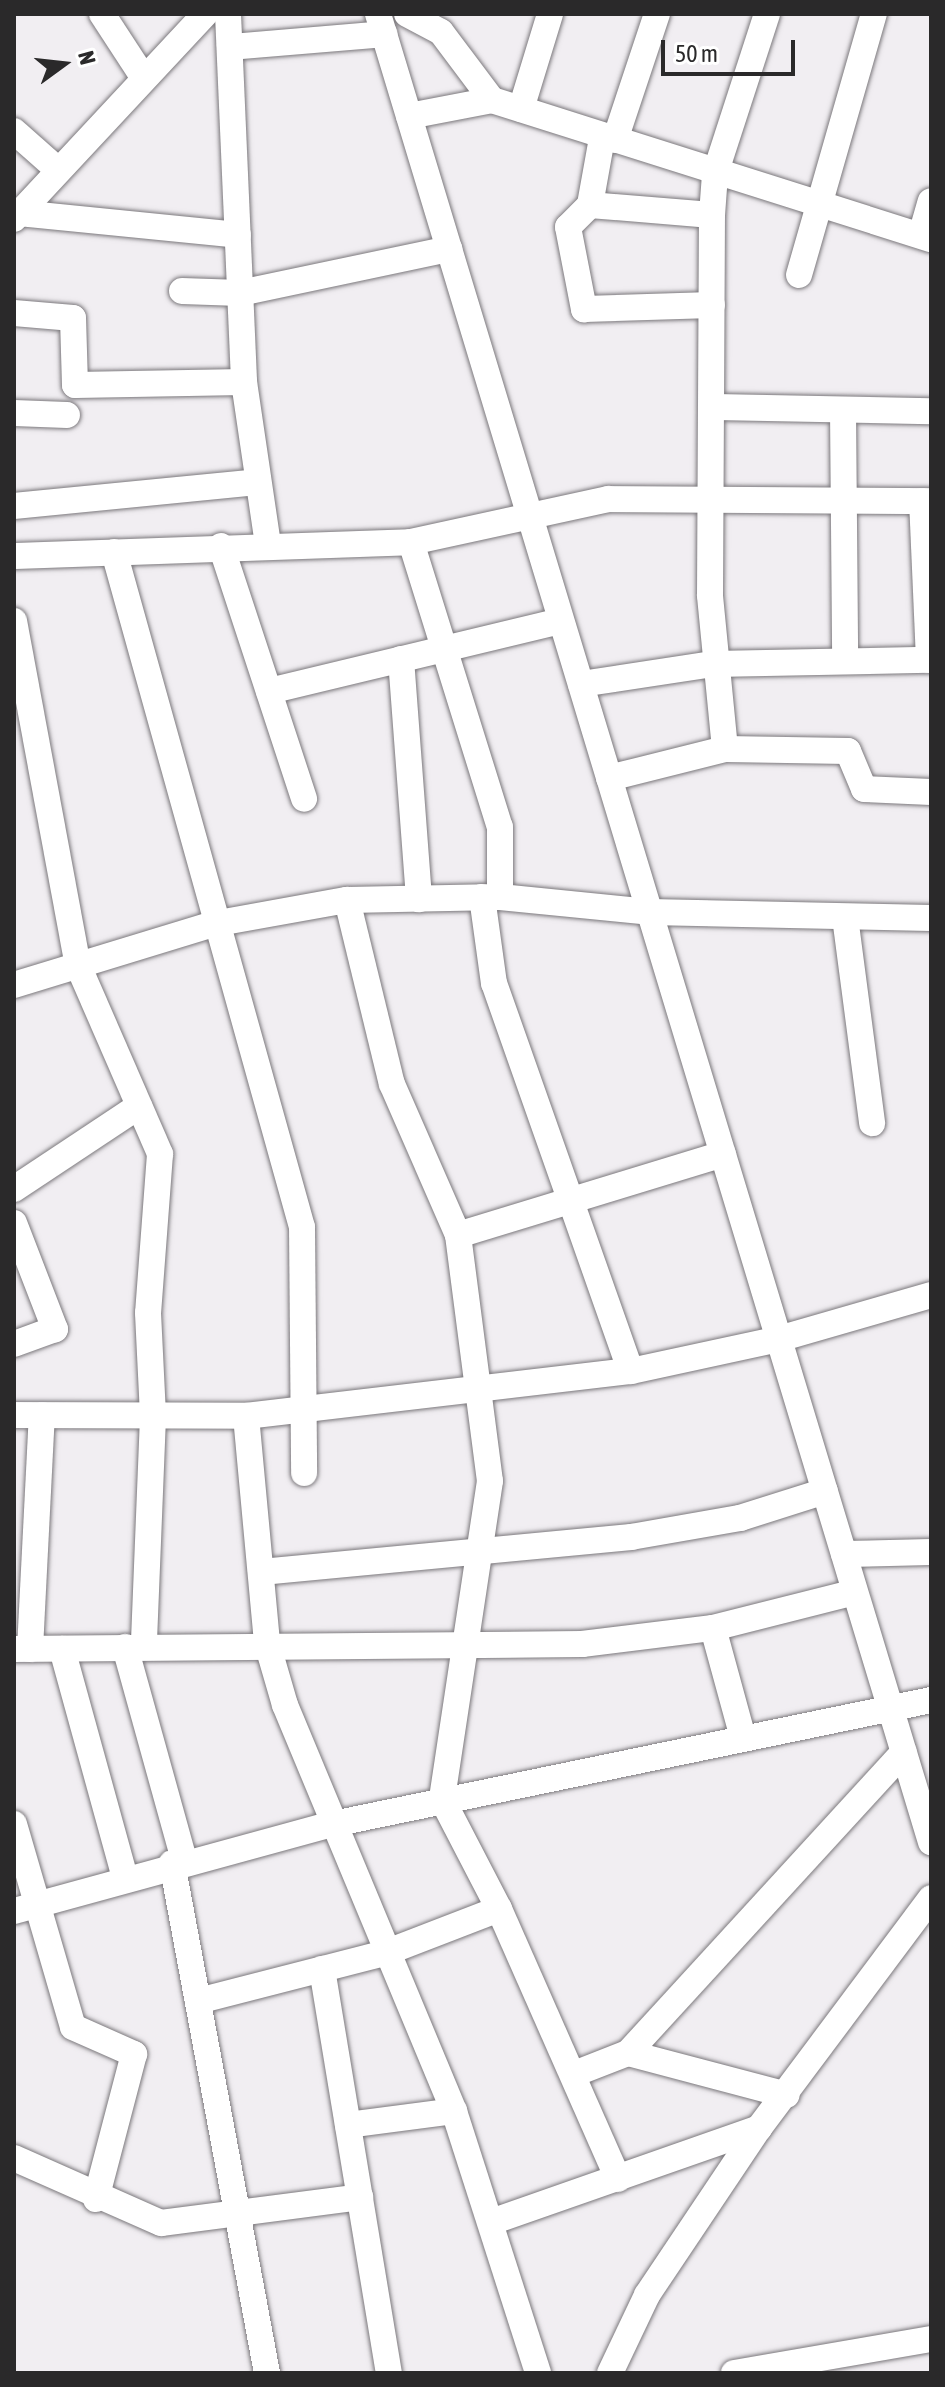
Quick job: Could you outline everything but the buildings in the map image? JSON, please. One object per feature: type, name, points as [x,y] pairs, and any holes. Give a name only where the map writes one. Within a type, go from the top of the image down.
[{"type":"street","points":[[102,14],[143,77]]},
{"type":"street","points":[[17,216],[57,169],[205,14]]},
{"type":"street","points":[[228,14],[244,382],[268,545]]},
{"type":"street","points":[[407,14],[444,23],[492,100]]},
{"type":"street","points":[[521,109],[550,14]]},
{"type":"street","points":[[657,14],[608,139],[590,205],[568,227],[584,309],[712,305]]},
{"type":"street","points":[[725,749],[713,664],[715,407],[712,215],[715,174],[767,14]]},
{"type":"street","points":[[799,275],[816,198],[874,14]]},
{"type":"street","points":[[230,47],[381,24],[931,1842]]},
{"type":"street","points":[[409,116],[492,100],[715,174],[816,198],[926,237],[931,201]]},
{"type":"street","points":[[14,131],[57,169]]},
{"type":"street","points":[[590,205],[712,215]]},
{"type":"street","points":[[17,216],[238,235]]},
{"type":"street","points":[[182,291],[240,293],[449,249]]},
{"type":"street","points":[[14,313],[73,318],[75,385],[244,382]]},
{"type":"street","points":[[715,407],[931,411]]},
{"type":"street","points":[[843,410],[845,661]]},
{"type":"street","points":[[14,413],[67,415]]},
{"type":"street","points":[[14,506],[257,482]]},
{"type":"street","points":[[14,556],[221,546],[411,542],[608,499],[927,501],[929,660],[713,664],[581,684]]},
{"type":"street","points":[[411,542],[500,827],[491,897],[494,983],[573,1196],[631,1371]]},
{"type":"street","points":[[221,546],[304,799]]},
{"type":"street","points":[[114,552],[213,924],[302,1227],[307,1411],[304,1473]]},
{"type":"street","points":[[14,621],[78,965],[160,1154],[148,1313],[153,1417],[135,1646],[178,1862],[198,2001],[267,2373]]},
{"type":"street","points":[[269,691],[561,621]]},
{"type":"street","points":[[401,659],[419,899]]},
{"type":"street","points":[[609,778],[725,749],[848,751],[864,789],[931,792]]},
{"type":"street","points":[[14,985],[213,924],[347,900],[491,897],[649,912],[931,918]]},
{"type":"street","points":[[347,900],[392,1084],[458,1235],[490,1481],[470,1650],[442,1799],[499,1909],[618,2179]]},
{"type":"street","points":[[845,917],[872,1123]]},
{"type":"street","points":[[14,1189],[139,1106]]},
{"type":"street","points":[[458,1235],[573,1196],[723,1154]]},
{"type":"street","points":[[14,1223],[55,1329],[14,1344]]},
{"type":"street","points":[[14,1415],[246,1416],[631,1371],[779,1339],[931,1295]]},
{"type":"street","points":[[42,1415],[22,1649],[267,1643],[470,1650],[713,1628],[855,1592]]},
{"type":"street","points":[[246,1416],[267,1643],[333,1824],[454,2111],[494,2221],[538,2373]]},
{"type":"street","points":[[261,1572],[631,1537],[740,1518],[825,1491]]},
{"type":"street","points":[[844,1554],[931,1552]]},
{"type":"street","points":[[713,1628],[742,1734]]},
{"type":"street","points":[[62,1649],[125,1878]]},
{"type":"street","points":[[23,1907],[178,1862],[442,1799],[742,1734],[931,1700]]},
{"type":"street","points":[[574,2074],[628,2053],[904,1752]]},
{"type":"street","points":[[14,1824],[23,1907],[73,2027],[134,2054],[96,2199]]},
{"type":"street","points":[[610,2373],[647,2295],[759,2128],[787,2095],[931,1898]]},
{"type":"street","points":[[198,2001],[385,1953],[499,1909]]},
{"type":"street","points":[[322,1969],[389,2373]]},
{"type":"street","points":[[628,2053],[787,2095]]},
{"type":"street","points":[[348,2125],[454,2111]]},
{"type":"street","points":[[494,2221],[759,2128]]},
{"type":"street","points":[[14,2158],[96,2199],[161,2223],[360,2197]]},
{"type":"street","points":[[734,2373],[833,2364],[931,2339]]}]
